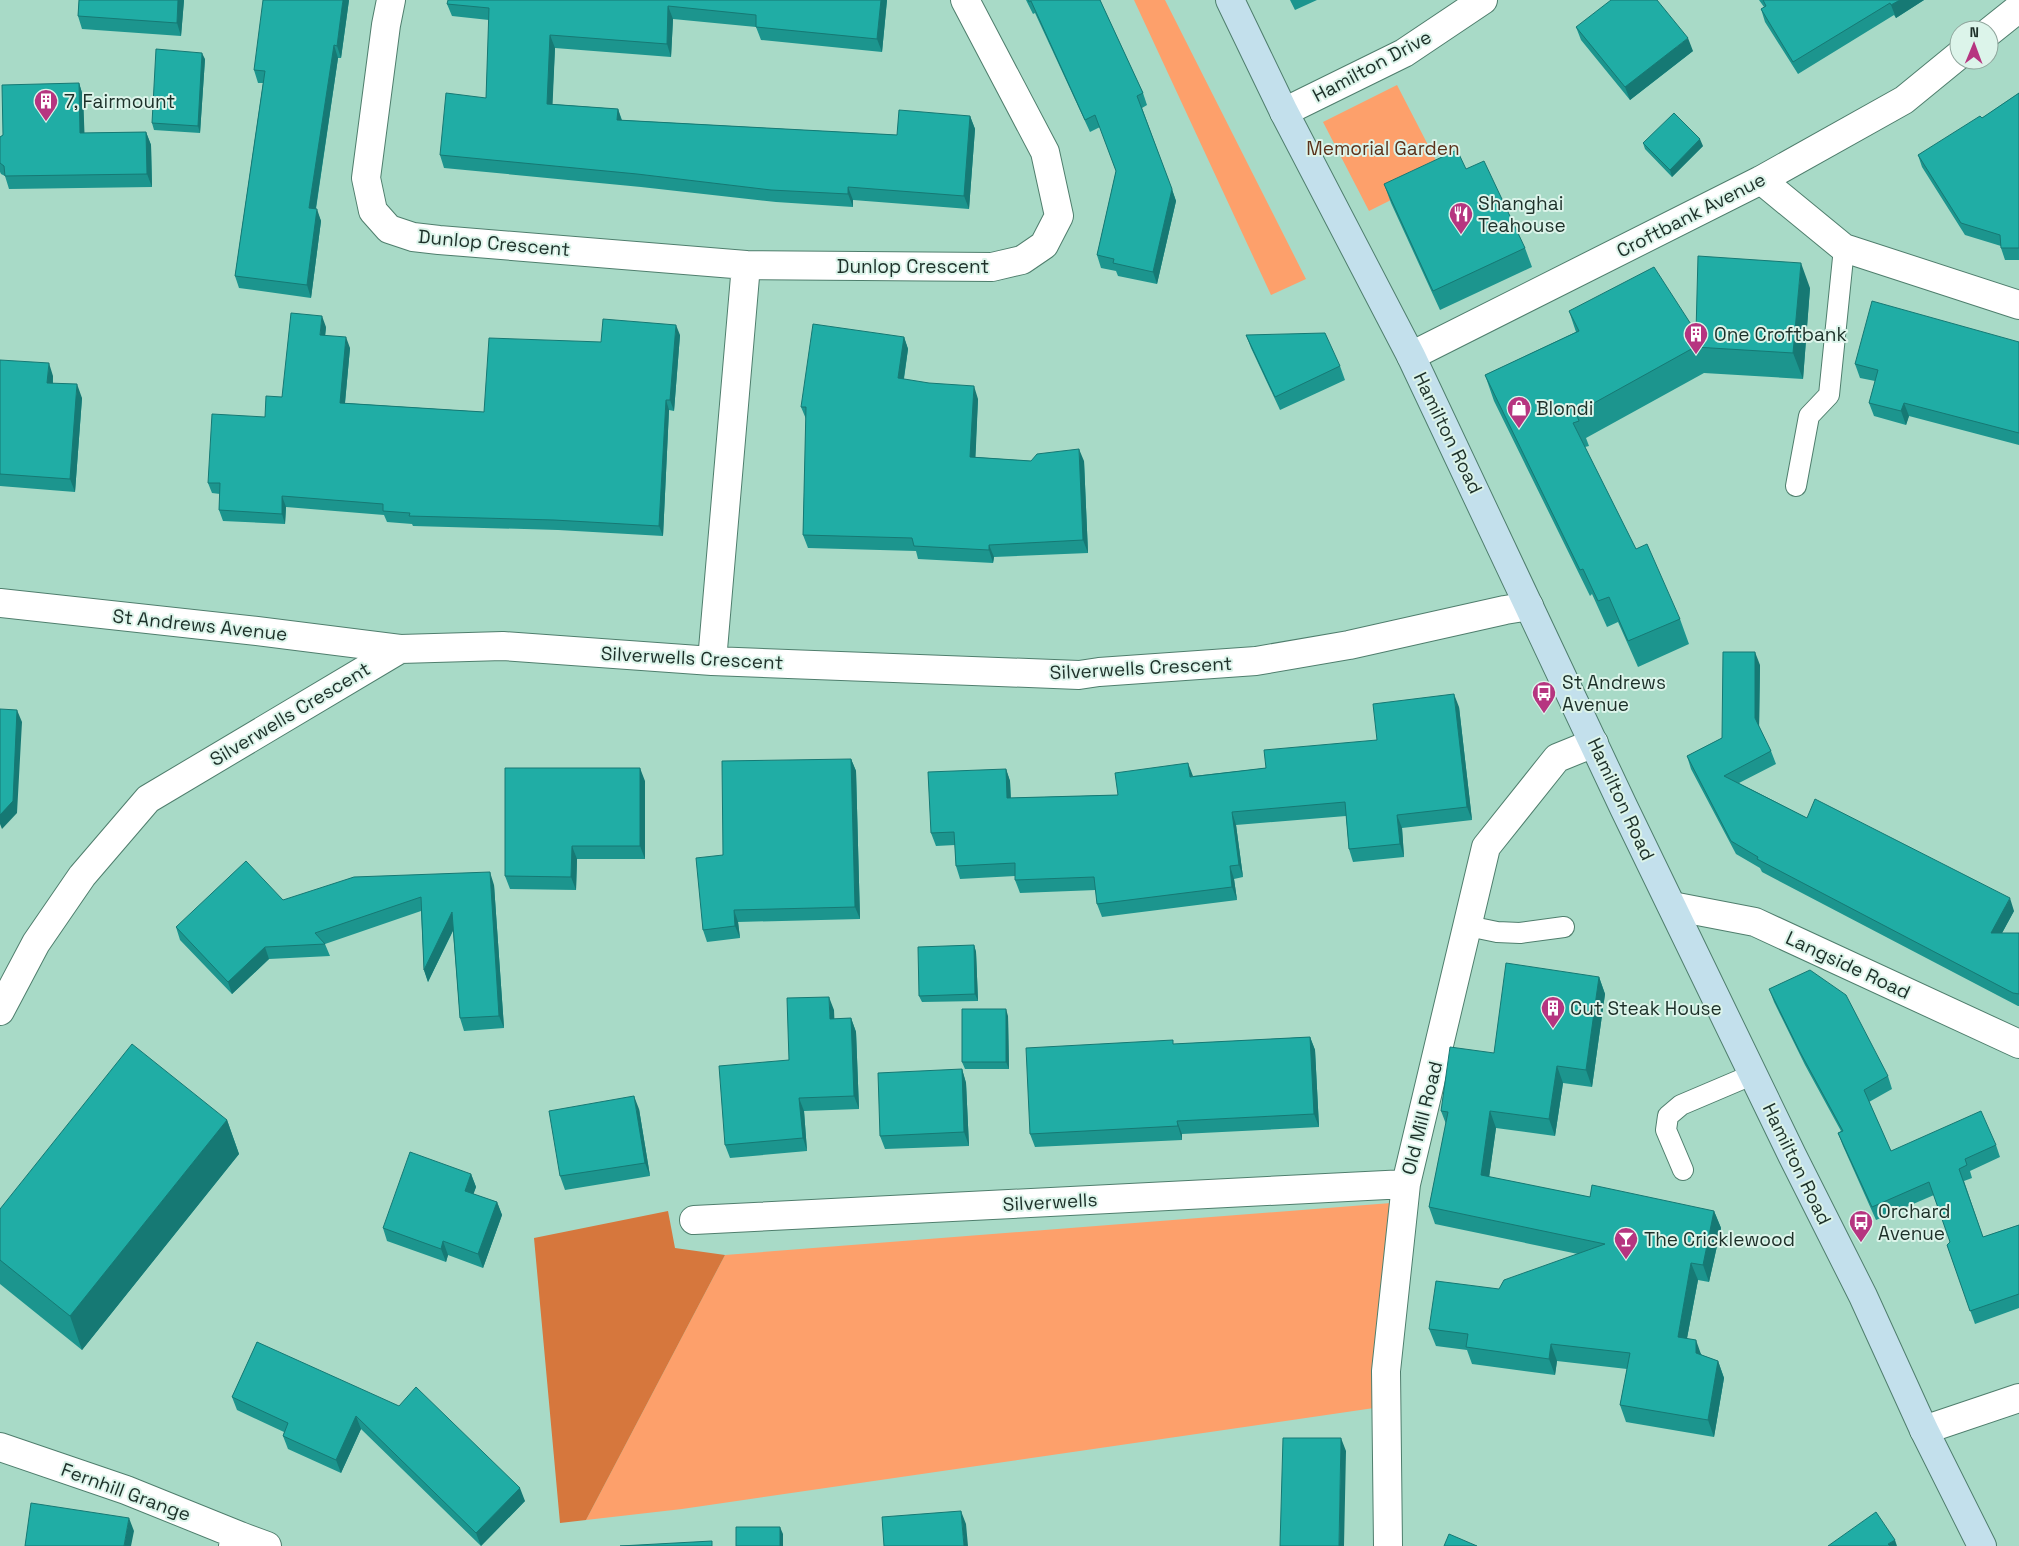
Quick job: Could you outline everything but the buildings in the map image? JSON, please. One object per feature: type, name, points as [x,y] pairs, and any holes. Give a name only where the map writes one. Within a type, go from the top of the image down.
[{"type":"main road","name":"Hamilton Road","points":[[1230,0],[1284,112],[1411,356],[1672,906],[1792,1155],[1863,1296],[1924,1430],[1982,1546]]},
{"type":"street","name":"Dunlop Crescent","points":[[392,0],[386,25],[366,178],[373,211],[389,229],[413,237],[440,240],[746,265],[992,267],[1022,260],[1044,245],[1059,216],[1045,152],[965,0]]},
{"type":"street","name":"Hamilton Drive","points":[[1284,112],[1404,53],[1483,0]]},
{"type":"street","points":[[1999,24],[2019,8]]},
{"type":"street","name":"Croftbank Avenue","points":[[1411,356],[1761,180],[1904,100],[1949,64]]},
{"type":"street","points":[[1761,180],[1844,248],[2019,306]]},
{"type":"street","points":[[712,661],[746,265]]},
{"type":"street","name":"St Andrews Avenue","points":[[0,602],[400,649]]},
{"type":"street","name":"Silverwells Crescent","points":[[0,1011],[36,943],[82,876],[148,799],[400,649],[503,646],[712,661],[1080,676],[1099,672],[1256,661],[1349,645],[1529,606]]},
{"type":"street","name":"Old Mill Road","points":[[1388,1546],[1386,1371],[1406,1184],[1486,847],[1557,758],[1594,742]]},
{"type":"street","name":"Langside Road","points":[[1672,906],[1755,922],[2019,1044]]},
{"type":"street","name":"Silverwells","points":[[694,1220],[1406,1184]]},
{"type":"street","points":[[1924,1430],[2019,1398]]},
{"type":"street","name":"Fernhill Grange","points":[[0,1447],[126,1490],[236,1541],[267,1546]]},
{"type":"lane","points":[[1796,486],[1810,416],[1828,395],[1844,248]]},
{"type":"lane","points":[[1468,926],[1497,932],[1520,933],[1564,927]]},
{"type":"lane","points":[[1683,1170],[1666,1130],[1668,1116],[1681,1105],[1754,1074]]},
{"type":"green space","points":[[1134,0],[1165,0],[1306,279],[1271,295]]},
{"type":"green space","name":"Memorial Garden","points":[[1397,85],[1443,174],[1369,211],[1323,122]]},
{"type":"green space","points":[[1391,1203],[1374,1408],[682,1509],[586,1520],[725,1255]]},
{"type":"shaded area","points":[[668,1211],[675,1248],[725,1255],[586,1520],[560,1523],[534,1238]]},
{"type":"place","name":"7, Fairmount","points":[[46,122]]},
{"type":"place","name":"Shanghai Teahouse","points":[[1461,235]]},
{"type":"place","name":"One Croftbank","points":[[1696,355]]},
{"type":"place","name":"Blondi","points":[[1519,429]]},
{"type":"place","name":"St Andrews Avenue","points":[[1544,714]]},
{"type":"place","name":"Cut Steak House","points":[[1553,1029]]},
{"type":"place","name":"Orchard Avenue","points":[[1861,1243]]},
{"type":"place","name":"The Cricklewood","points":[[1626,1260]]}]
